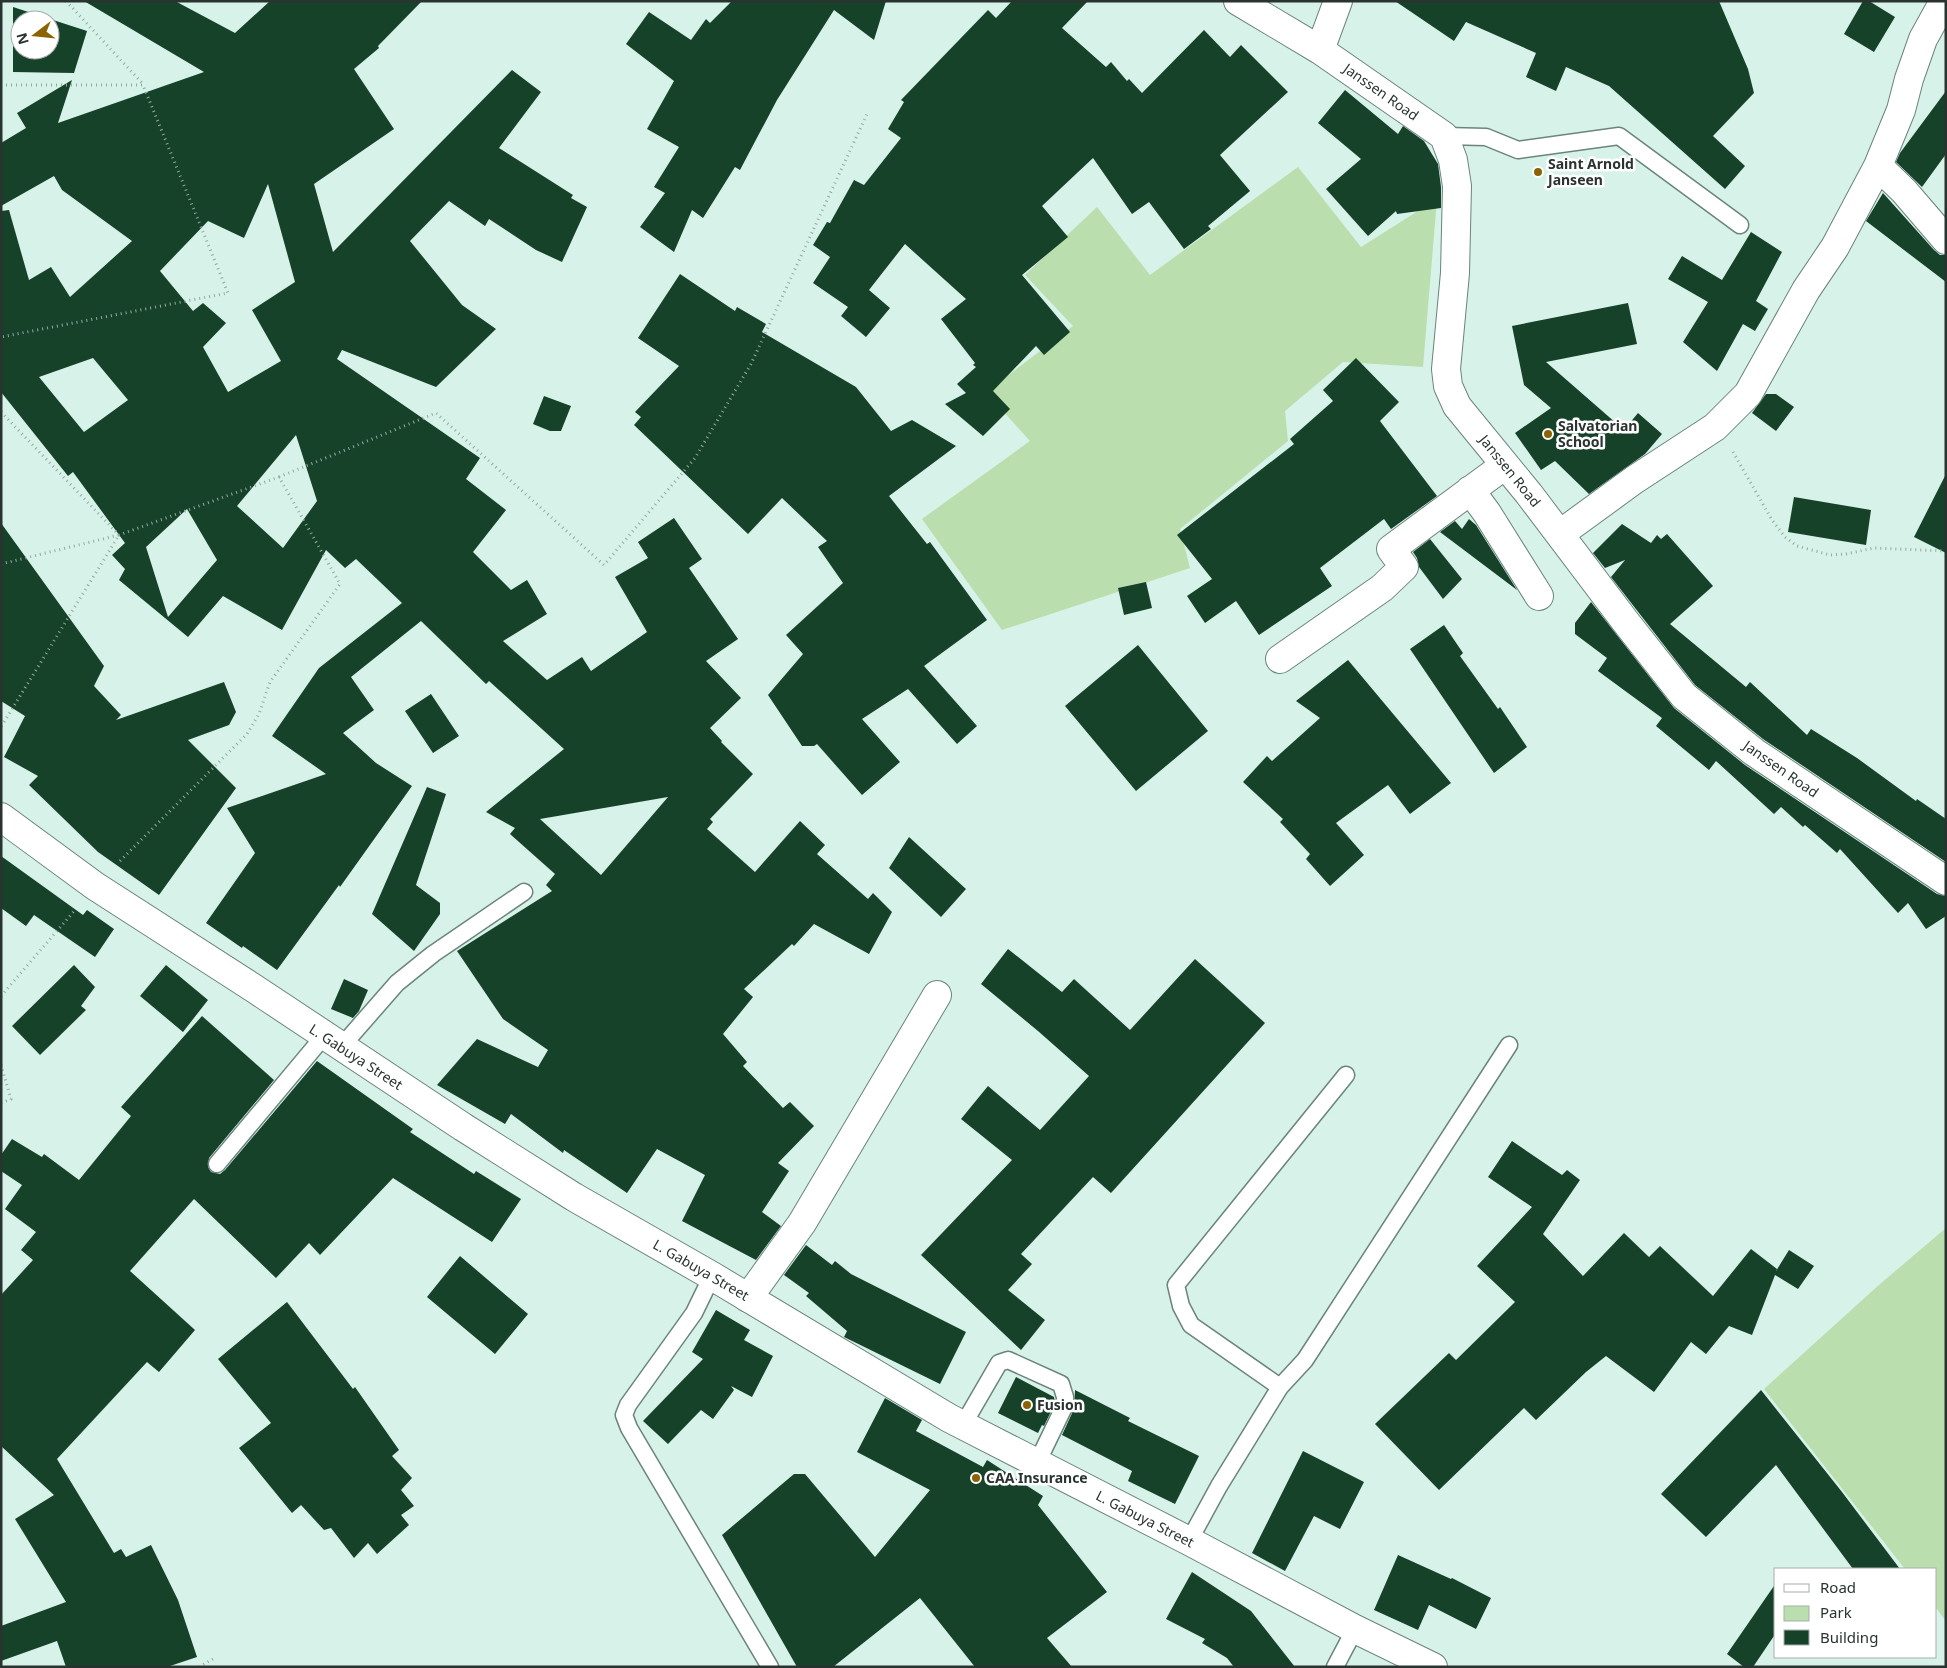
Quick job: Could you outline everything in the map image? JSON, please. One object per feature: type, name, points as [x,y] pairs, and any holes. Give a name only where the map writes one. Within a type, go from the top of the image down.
[{"type":"street","name":"Janssen Road","points":[[1238,1],[1320,50],[1444,136],[1453,160],[1457,186],[1454,273],[1446,369],[1448,386],[1457,406],[1560,534],[1624,622],[1684,696],[1754,752],[1946,881]]},
{"type":"street","points":[[1320,50],[1338,1]]},
{"type":"street","points":[[1560,534],[1634,480],[1715,427],[1748,394],[1806,290],[1835,247],[1878,166],[1901,110],[1922,39],[1944,1]]},
{"type":"street","points":[[1878,166],[1904,191],[1946,240]]},
{"type":"street","points":[[1280,659],[1382,588],[1404,567],[1391,550],[1505,466]]},
{"type":"street","points":[[1470,490],[1487,513],[1539,596]]},
{"type":"street","name":"L. Gabuya Street","points":[[1,817],[94,886],[463,1127],[574,1197],[964,1425],[1355,1629],[1433,1667]]},
{"type":"street","points":[[748,1298],[802,1224],[937,995]]},
{"type":"lane","points":[[1444,136],[1486,137],[1518,150],[1619,136],[1740,224]]},
{"type":"lane","points":[[218,1164],[333,1041],[398,983],[432,954],[524,892]]},
{"type":"lane","points":[[1189,1541],[1280,1387],[1305,1360],[1509,1045]]},
{"type":"lane","points":[[1280,1387],[1191,1325],[1181,1306],[1176,1285],[1346,1075]]},
{"type":"lane","points":[[712,1276],[694,1313],[628,1405],[624,1415],[629,1428],[770,1667]]},
{"type":"lane","points":[[964,1425],[999,1363],[1008,1360],[1061,1384],[1065,1405],[1037,1463]]},
{"type":"lane","points":[[1336,1667],[1355,1629]]},
{"type":"path","points":[[1,337],[228,293],[143,85],[66,1]]},
{"type":"path","points":[[1,85],[143,85]]},
{"type":"path","points":[[1,564],[119,535],[279,477],[436,413],[604,565],[695,458],[752,364],[867,114]]},
{"type":"path","points":[[1,412],[119,535]]},
{"type":"path","points":[[1715,427],[1741,464],[1772,520],[1785,537],[1797,546],[1830,555],[1846,554],[1874,548],[1946,551]]},
{"type":"path","points":[[1,996],[94,886],[247,734],[259,714],[270,682],[340,584],[279,477]]},
{"type":"path","points":[[1,727],[119,535]]},
{"type":"path","points":[[1,1065],[11,1099],[1,1103]]},
{"type":"path","points":[[199,1667],[213,1660]]},
{"type":"green space","points":[[1298,167],[1361,247],[1437,199],[1423,367],[1343,362],[1285,411],[1288,441],[1180,529],[1190,568],[1002,630],[922,519],[1030,441],[986,392],[1073,326],[1025,275],[1097,207],[1150,275]]},
{"type":"green space","points":[[1946,1228],[1946,1621],[1937,1609],[1937,1568],[1904,1568],[1764,1389],[1880,1284]]},
{"type":"building","points":[[84,1],[175,1],[235,33],[270,1],[422,1],[378,46],[379,48],[354,69],[394,129],[314,184],[333,252],[512,70],[541,92],[499,148],[573,195],[571,198],[587,207],[562,262],[536,250],[489,219],[485,226],[449,201],[410,241],[462,305],[496,329],[436,387],[342,350],[337,359],[480,458],[466,479],[506,510],[473,552],[511,590],[527,580],[547,614],[503,641],[547,680],[582,657],[591,671],[647,632],[615,577],[648,558],[638,542],[674,518],[702,559],[689,568],[738,639],[706,661],[741,698],[710,728],[721,742],[753,774],[710,819],[713,822],[707,829],[755,872],[800,821],[825,845],[817,854],[868,899],[873,893],[892,912],[869,954],[814,924],[794,946],[792,944],[744,989],[753,997],[723,1034],[747,1062],[743,1066],[783,1108],[790,1102],[814,1126],[778,1163],[789,1171],[762,1212],[781,1226],[756,1260],[682,1221],[705,1175],[657,1149],[627,1193],[564,1150],[563,1153],[511,1114],[505,1124],[437,1085],[477,1039],[538,1067],[548,1050],[503,1019],[457,951],[552,891],[546,885],[555,874],[510,834],[515,828],[486,812],[564,749],[489,681],[486,684],[421,621],[351,677],[374,710],[343,733],[376,763],[412,786],[340,887],[339,885],[277,970],[206,923],[255,853],[227,808],[326,774],[272,736],[319,668],[402,603],[356,559],[345,568],[326,550],[282,630],[223,596],[188,637],[119,580],[125,569],[112,555],[125,543],[73,472],[68,476],[1,392],[1,211],[9,210],[29,280],[51,267],[70,297],[132,241],[62,190],[54,176],[1,206],[1,143],[26,128],[17,113],[72,80],[58,123],[204,72]],"holes":[[[268,184],[295,282],[252,310],[281,361],[228,392],[203,347],[226,323],[203,303],[193,311],[160,271],[208,221],[244,238]],[[93,358],[128,400],[84,432],[39,377]],[[296,435],[317,501],[283,548],[237,506]],[[187,509],[217,560],[168,617],[146,547]],[[668,797],[601,875],[540,819]]]},
{"type":"building","points":[[732,1],[886,1],[874,40],[834,10],[777,100],[740,170],[735,167],[703,218],[692,210],[674,252],[640,227],[665,193],[654,187],[679,147],[647,129],[674,81],[626,44],[649,12],[691,40],[706,19],[710,23]]},
{"type":"building","points":[[1012,1],[1088,1],[1062,28],[1106,67],[1111,62],[1127,81],[1129,79],[1142,93],[1204,30],[1230,57],[1241,45],[1288,92],[1220,155],[1250,191],[1208,226],[1211,229],[1184,249],[1149,202],[1132,214],[1093,158],[1042,206],[1068,237],[1022,275],[1070,332],[1044,355],[1036,346],[993,391],[1010,409],[983,436],[945,404],[966,393],[957,384],[976,367],[973,365],[975,363],[941,319],[966,299],[905,244],[869,290],[890,308],[866,337],[841,316],[848,307],[813,283],[830,257],[813,245],[827,222],[830,223],[854,180],[864,185],[901,138],[888,129],[904,102],[901,100],[988,10],[996,18]]},
{"type":"building","points":[[1395,1],[1719,1],[1748,69],[1754,93],[1713,136],[1745,166],[1725,189],[1609,86],[1566,67],[1556,91],[1526,77],[1536,53],[1466,22],[1454,41]]},
{"type":"building","points":[[1863,1],[1869,1],[1895,17],[1874,52],[1844,34]]},
{"type":"building","points":[[60,22],[87,31],[74,73],[13,72],[13,60],[60,60]]},
{"type":"building","points":[[1345,90],[1398,134],[1403,126],[1424,141],[1438,164],[1441,208],[1397,214],[1396,211],[1368,236],[1326,189],[1361,159],[1318,123]]},
{"type":"building","points":[[1946,91],[1946,154],[1922,187],[1896,162],[1900,153]]},
{"type":"building","points":[[1883,193],[1934,250],[1940,255],[1946,255],[1946,282],[1866,221]]},
{"type":"building","points":[[1751,232],[1782,252],[1756,301],[1768,309],[1755,331],[1743,324],[1717,371],[1683,342],[1708,302],[1668,279],[1682,256],[1722,280]]},
{"type":"building","points":[[680,274],[735,311],[737,307],[766,324],[762,332],[856,387],[891,431],[912,420],[956,446],[889,496],[927,544],[930,542],[987,620],[924,666],[977,726],[957,744],[908,689],[862,719],[900,762],[862,795],[817,744],[814,746],[802,746],[768,695],[803,654],[786,635],[843,583],[818,547],[827,541],[782,498],[748,534],[634,425],[641,417],[635,412],[679,366],[638,338]]},
{"type":"building","points":[[1628,303],[1637,344],[1546,362],[1624,430],[1638,413],[1662,434],[1645,454],[1589,494],[1555,461],[1541,470],[1515,433],[1551,408],[1524,385],[1512,326]]},
{"type":"building","points":[[1356,358],[1399,402],[1380,421],[1437,496],[1391,529],[1384,519],[1320,568],[1332,586],[1259,635],[1236,601],[1205,623],[1187,596],[1212,579],[1177,535],[1294,444],[1290,439],[1333,401],[1323,390]]},
{"type":"building","points":[[1766,394],[1776,394],[1794,407],[1776,431],[1752,413]]},
{"type":"building","points":[[544,396],[571,406],[561,431],[550,431],[533,424]]},
{"type":"building","points":[[1946,474],[1946,553],[1914,537]]},
{"type":"building","points":[[1794,497],[1871,510],[1866,545],[1788,532]]},
{"type":"building","points":[[1469,519],[1476,525],[1517,590],[1440,532],[1455,521],[1462,529]]},
{"type":"building","points":[[1,523],[104,666],[94,686],[121,715],[116,720],[224,682],[236,712],[229,725],[188,740],[236,788],[159,895],[98,852],[29,785],[38,776],[4,757],[25,716],[1,701]]},
{"type":"building","points":[[1622,524],[1651,543],[1657,535],[1661,539],[1667,534],[1713,586],[1670,624],[1746,687],[1750,682],[1807,735],[1811,729],[1857,758],[1916,801],[1917,799],[1946,819],[1946,862],[1763,739],[1695,685],[1611,577],[1625,560],[1605,568],[1593,553]]},
{"type":"building","points":[[1430,539],[1462,579],[1443,599],[1419,567],[1413,552]]},
{"type":"building","points":[[1146,582],[1152,608],[1124,615],[1118,588]]},
{"type":"building","points":[[1591,602],[1674,708],[1745,765],[1937,894],[1946,896],[1946,916],[1926,929],[1908,903],[1898,913],[1840,849],[1837,853],[1781,807],[1774,814],[1716,761],[1709,770],[1656,726],[1662,718],[1598,671],[1607,658],[1575,634],[1575,623]]},
{"type":"building","points":[[1444,625],[1463,653],[1460,656],[1498,709],[1500,707],[1527,747],[1494,773],[1410,649]]},
{"type":"building","points":[[1138,645],[1208,731],[1136,791],[1065,706]]},
{"type":"building","points":[[1348,660],[1451,783],[1410,814],[1388,785],[1336,823],[1364,855],[1330,886],[1306,859],[1310,854],[1280,822],[1283,819],[1243,782],[1267,756],[1272,761],[1320,718],[1296,701]]},
{"type":"building","points":[[431,694],[459,736],[433,753],[405,711]]},
{"type":"building","points":[[427,787],[446,794],[416,885],[440,903],[440,914],[414,951],[372,914]]},
{"type":"building","points":[[909,837],[966,889],[941,917],[889,868]]},
{"type":"building","points":[[1,856],[83,915],[87,910],[114,929],[95,957],[34,915],[26,926],[1,908]]},
{"type":"building","points":[[1008,949],[1062,992],[1074,979],[1130,1030],[1195,959],[1265,1023],[1111,1193],[1093,1177],[1021,1254],[1032,1264],[1008,1290],[1045,1320],[1021,1350],[921,1255],[1012,1160],[961,1119],[988,1086],[1040,1130],[1089,1076],[981,984]]},
{"type":"building","points":[[74,965],[95,987],[81,1006],[86,1010],[40,1055],[12,1026]]},
{"type":"building","points":[[166,965],[208,1000],[183,1032],[140,996]]},
{"type":"building","points":[[344,979],[368,990],[359,1011],[353,1018],[331,1009]]},
{"type":"building","points":[[202,1016],[274,1080],[209,1158],[208,1167],[211,1172],[220,1174],[225,1170],[317,1061],[413,1129],[410,1132],[474,1174],[476,1171],[521,1199],[492,1242],[393,1178],[320,1255],[309,1243],[276,1278],[194,1199],[130,1271],[195,1330],[159,1372],[147,1362],[57,1459],[114,1553],[121,1549],[126,1557],[151,1545],[178,1600],[197,1657],[167,1667],[66,1667],[57,1641],[1,1661],[1,1626],[66,1602],[15,1519],[54,1495],[1,1446],[1,1295],[33,1260],[21,1250],[36,1232],[5,1209],[22,1185],[1,1171],[1,1155],[12,1139],[42,1157],[44,1154],[79,1180],[131,1116],[121,1107]]},
{"type":"building","points":[[1512,1141],[1562,1175],[1567,1170],[1580,1180],[1543,1234],[1583,1276],[1624,1233],[1649,1257],[1660,1246],[1713,1296],[1751,1249],[1777,1269],[1776,1271],[1789,1250],[1814,1266],[1798,1289],[1775,1275],[1752,1335],[1729,1326],[1706,1354],[1691,1342],[1654,1392],[1606,1356],[1586,1372],[1536,1420],[1524,1408],[1439,1490],[1375,1424],[1449,1353],[1456,1360],[1515,1302],[1477,1266],[1532,1207],[1488,1177]]},
{"type":"building","points":[[806,1245],[832,1265],[835,1261],[851,1274],[966,1332],[940,1384],[844,1337],[847,1331],[806,1296],[809,1293],[784,1275]]},
{"type":"building","points":[[460,1256],[528,1314],[495,1354],[427,1297]]},
{"type":"building","points":[[287,1302],[353,1389],[355,1387],[399,1450],[392,1456],[412,1478],[401,1490],[414,1506],[401,1515],[409,1525],[377,1554],[368,1543],[354,1558],[331,1528],[324,1530],[301,1505],[292,1513],[239,1448],[271,1423],[218,1359]]},
{"type":"building","points":[[716,1310],[750,1330],[744,1340],[773,1356],[752,1397],[731,1386],[734,1390],[713,1419],[701,1410],[668,1444],[643,1421],[703,1359],[692,1352]]},
{"type":"building","name":"Fusion","points":[[1016,1377],[1054,1397],[1055,1403],[1044,1426],[1042,1425],[1038,1433],[998,1413]]},
{"type":"building","points":[[1075,1390],[1130,1418],[1128,1421],[1199,1456],[1175,1504],[1128,1481],[1132,1471],[1062,1435],[1074,1409]]},
{"type":"building","points":[[1761,1390],[1899,1568],[1852,1568],[1776,1465],[1706,1537],[1661,1494]]},
{"type":"building","points":[[885,1398],[922,1420],[916,1431],[983,1467],[987,1460],[1043,1496],[1038,1505],[1107,1592],[1047,1638],[1072,1667],[975,1667],[920,1598],[833,1667],[797,1667],[722,1535],[794,1474],[805,1474],[875,1557],[930,1490],[857,1452]]},
{"type":"building","points":[[1303,1451],[1364,1482],[1340,1529],[1314,1516],[1285,1571],[1252,1553]]},
{"type":"building","points":[[1398,1555],[1452,1578],[1491,1598],[1476,1629],[1429,1605],[1418,1630],[1374,1610]]},
{"type":"building","points":[[1192,1572],[1251,1611],[1295,1667],[1234,1667],[1227,1658],[1202,1643],[1205,1639],[1166,1619]]},
{"type":"building","points":[[1774,1586],[1774,1636],[1753,1667],[1744,1667],[1727,1654]]},
{"type":"place","name":"Saint Arnold Janseen","points":[[1538,172]]},
{"type":"place","name":"Salvatorian School","points":[[1548,434]]},
{"type":"place","name":"Fusion","points":[[1027,1405]]},
{"type":"place","name":"CAA Insurance","points":[[976,1478]]}]
